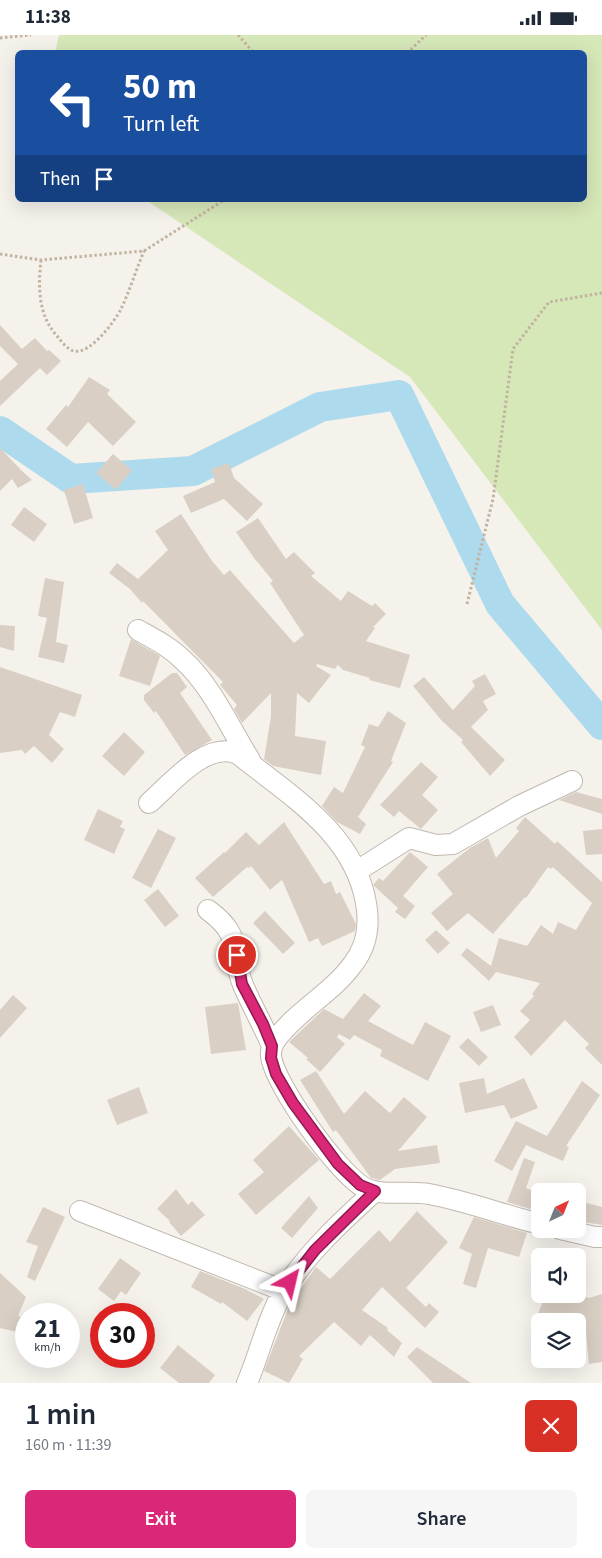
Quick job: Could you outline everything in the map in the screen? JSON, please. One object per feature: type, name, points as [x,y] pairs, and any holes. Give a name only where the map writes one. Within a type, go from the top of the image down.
[{"type":"street","points":[[138,629],[165,644],[184,660],[208,690],[254,766]]},
{"type":"street","points":[[149,803],[184,770],[200,759],[210,754],[232,751],[299,801],[321,822],[348,854],[357,871],[369,919],[363,949],[344,975],[282,1031],[272,1046],[271,1058],[276,1074],[293,1103],[338,1164],[360,1185],[375,1191],[427,1193],[531,1221]]},
{"type":"street","points":[[357,871],[409,838],[436,845],[444,845],[462,840],[520,807],[572,781]]},
{"type":"street","points":[[208,911],[227,928],[236,948],[242,984],[272,1046]]},
{"type":"street","points":[[247,1383],[270,1320],[284,1291],[315,1250],[375,1191]]},
{"type":"street","points":[[80,1211],[284,1291]]},
{"type":"street","points":[[586,1235],[602,1237]]},
{"type":"path","points":[[0,38],[31,35]]},
{"type":"path","points":[[238,35],[251,50]]},
{"type":"path","points":[[409,50],[426,35]]},
{"type":"path","points":[[0,254],[41,260],[144,251],[221,202]]},
{"type":"path","points":[[41,260],[38,284],[40,300],[47,321],[50,328],[72,351],[79,352],[97,339],[120,310],[144,251]]},
{"type":"path","points":[[467,604],[493,499],[513,349],[549,302],[602,293]]},
{"type":"green space","points":[[59,35],[602,35],[602,630],[410,377],[149,202],[587,202],[587,50],[55,50]]},
{"type":"building","points":[[0,325],[22,349],[35,338],[47,351],[49,350],[61,361],[47,375],[40,368],[0,406],[0,381],[18,364],[0,346]]},
{"type":"building","points":[[89,377],[110,390],[107,394],[136,422],[113,446],[88,422],[67,447],[46,429],[66,405],[68,407]]},
{"type":"building","points":[[0,448],[32,480],[18,488],[12,479],[0,491]]},
{"type":"building","points":[[113,454],[132,470],[116,490],[96,473]]},
{"type":"building","points":[[229,463],[234,478],[263,504],[247,521],[224,499],[191,513],[183,496],[215,482],[211,469]]},
{"type":"building","points":[[83,484],[93,518],[74,524],[64,490]]},
{"type":"building","points":[[24,507],[47,524],[34,542],[11,525]]},
{"type":"building","points":[[181,514],[212,561],[224,575],[230,570],[294,643],[304,635],[270,583],[273,581],[236,532],[258,518],[286,559],[294,552],[315,573],[311,576],[341,601],[348,591],[372,606],[375,603],[386,614],[373,627],[375,628],[366,641],[410,655],[400,688],[369,680],[370,678],[343,670],[338,665],[335,669],[317,664],[316,666],[331,675],[309,703],[297,693],[295,736],[326,741],[321,775],[273,766],[264,759],[271,716],[271,693],[242,723],[234,709],[237,705],[220,685],[223,682],[143,601],[142,603],[130,589],[109,573],[117,563],[138,579],[168,550],[155,531]]},
{"type":"building","points":[[45,578],[64,582],[56,642],[68,645],[64,663],[38,657],[47,618],[38,616]]},
{"type":"building","points":[[0,625],[15,626],[14,651],[0,647]]},
{"type":"building","points":[[131,639],[160,656],[150,686],[119,676]]},
{"type":"building","points":[[0,667],[82,695],[75,717],[60,712],[49,735],[64,749],[52,763],[34,746],[25,754],[22,750],[0,753]]},
{"type":"building","points":[[172,673],[177,673],[187,687],[180,693],[212,740],[185,755],[156,711],[154,713],[144,700],[144,695]]},
{"type":"building","points":[[485,674],[496,694],[483,701],[488,710],[471,727],[505,760],[490,776],[461,742],[463,740],[442,721],[413,686],[424,677],[453,710],[475,686],[472,681]]},
{"type":"building","points":[[388,711],[406,723],[391,761],[393,762],[358,817],[366,824],[360,834],[337,822],[322,806],[334,787],[343,793],[365,747],[361,745],[369,724],[378,727]]},
{"type":"building","points":[[124,732],[145,752],[124,776],[102,756]]},
{"type":"building","points":[[421,762],[438,777],[422,795],[438,810],[421,829],[399,811],[394,817],[380,805]]},
{"type":"building","points":[[576,792],[602,799],[602,814],[559,800]]},
{"type":"building","points":[[98,809],[123,821],[120,827],[125,829],[114,854],[84,840]]},
{"type":"building","points":[[525,817],[555,844],[557,841],[602,882],[602,1065],[585,1048],[589,1044],[565,1020],[531,1056],[514,1037],[530,1020],[520,1011],[534,996],[532,994],[540,983],[496,972],[489,981],[461,955],[467,948],[491,966],[499,938],[527,946],[541,925],[553,934],[558,922],[576,930],[592,903],[553,867],[551,869],[548,867],[526,898],[493,934],[468,913],[447,931],[431,913],[453,894],[437,874],[470,848],[488,838],[496,858],[519,831],[516,828]]},
{"type":"building","points":[[284,822],[324,884],[331,881],[336,894],[340,892],[356,924],[355,931],[322,946],[318,938],[309,942],[282,880],[270,890],[251,866],[247,867],[213,897],[195,878],[225,853],[246,832],[259,845]]},
{"type":"building","points":[[158,829],[176,838],[151,888],[132,878]]},
{"type":"building","points":[[602,829],[602,854],[586,855],[583,831]]},
{"type":"building","points":[[410,852],[428,867],[403,896],[415,906],[405,919],[395,912],[398,908],[373,885],[379,878],[383,881]]},
{"type":"building","points":[[158,889],[179,916],[165,927],[144,900]]},
{"type":"building","points":[[265,911],[295,943],[283,954],[253,923]]},
{"type":"building","points":[[436,930],[450,943],[438,954],[425,940]]},
{"type":"building","points":[[364,993],[381,1006],[368,1021],[413,1045],[425,1022],[451,1036],[428,1081],[380,1056],[382,1050],[354,1035],[350,1040],[339,1034],[337,1037],[345,1044],[320,1072],[306,1059],[308,1058],[289,1042],[324,1009],[343,1019]]},
{"type":"building","points":[[13,995],[27,1008],[0,1038],[0,1010]]},
{"type":"building","points":[[238,1003],[246,1050],[211,1054],[205,1007]]},
{"type":"building","points":[[493,1005],[501,1025],[481,1032],[473,1012]]},
{"type":"building","points":[[468,1038],[488,1057],[479,1066],[459,1047]]},
{"type":"building","points":[[316,1071],[344,1114],[365,1091],[390,1113],[404,1097],[427,1117],[398,1151],[437,1145],[440,1163],[395,1169],[380,1180],[371,1178],[336,1130],[333,1132],[300,1080]]},
{"type":"building","points":[[484,1078],[487,1094],[524,1078],[538,1108],[511,1119],[504,1105],[465,1113],[459,1083]]},
{"type":"building","points":[[582,1081],[600,1095],[566,1146],[569,1147],[563,1161],[526,1145],[512,1171],[494,1161],[516,1121],[547,1136]]},
{"type":"building","points":[[139,1087],[148,1113],[117,1125],[107,1100]]},
{"type":"building","points":[[289,1126],[319,1160],[256,1215],[238,1194],[264,1172],[253,1160]]},
{"type":"building","points":[[524,1158],[535,1162],[526,1188],[531,1190],[530,1209],[507,1202]]},
{"type":"building","points":[[176,1189],[188,1205],[192,1201],[205,1215],[181,1236],[170,1221],[157,1209]]},
{"type":"building","points":[[309,1196],[318,1208],[292,1238],[281,1228]]},
{"type":"building","points":[[586,1203],[602,1207],[602,1225],[586,1222]]},
{"type":"building","points":[[43,1207],[65,1217],[35,1281],[27,1277],[38,1246],[26,1242]]},
{"type":"building","points":[[417,1211],[448,1242],[406,1288],[426,1307],[429,1303],[439,1312],[425,1328],[382,1287],[362,1310],[388,1328],[387,1330],[402,1343],[394,1357],[370,1335],[361,1346],[334,1322],[299,1356],[303,1359],[289,1383],[264,1371],[289,1306],[316,1267],[330,1279],[379,1230],[390,1242]]},
{"type":"building","points":[[474,1217],[527,1233],[519,1257],[488,1248],[476,1288],[463,1284],[472,1254],[459,1248]]},
{"type":"building","points":[[120,1258],[141,1273],[126,1295],[121,1291],[114,1301],[98,1289]]},
{"type":"building","points":[[200,1271],[245,1289],[264,1299],[247,1321],[222,1302],[221,1304],[191,1287]]},
{"type":"building","points":[[0,1273],[26,1297],[23,1303],[15,1303],[15,1331],[0,1328]]},
{"type":"building","points":[[602,1294],[602,1362],[589,1364],[586,1313],[538,1313],[542,1303],[586,1303],[586,1297],[589,1298]]},
{"type":"building","points":[[178,1345],[215,1375],[209,1383],[179,1383],[160,1368]]},
{"type":"building","points":[[417,1347],[471,1383],[433,1383],[407,1357]]},
{"type":"waterway","points":[[0,431],[71,479],[193,471],[320,407],[399,395],[500,604],[602,725]]},
{"type":"route","points":[[237,955],[242,984],[272,1046],[271,1058],[276,1074],[293,1103],[338,1164],[360,1185],[375,1191],[343,1220],[315,1250],[290,1282]]}]
